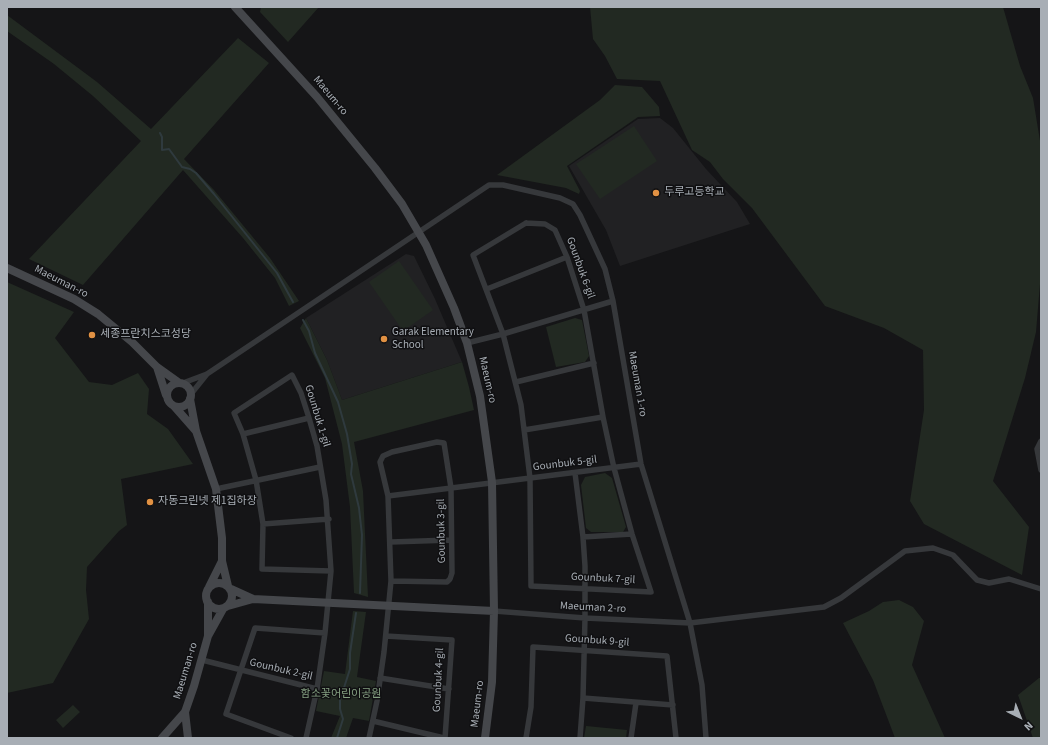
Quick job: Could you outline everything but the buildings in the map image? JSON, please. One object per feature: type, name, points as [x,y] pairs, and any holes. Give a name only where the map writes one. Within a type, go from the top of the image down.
[{"type":"street","name":"Maeum-ro","points":[[235,7],[244,10],[317,96],[366,156],[402,204],[426,245],[454,308],[467,343],[480,396],[492,482],[494,611],[492,682],[485,738]]},
{"type":"street","name":"Maeuman 1-ro","points":[[207,374],[489,185],[503,184],[560,198],[573,204],[580,215],[605,269],[613,301],[641,464],[690,623],[702,685],[706,738]]},
{"type":"street","name":"Gounbuk 6-gil","points":[[530,478],[516,382],[503,334],[487,288],[473,255],[526,222],[545,224],[555,230],[567,257],[584,310],[603,417],[614,468]]},
{"type":"street","points":[[487,288],[567,257]]},
{"type":"street","name":"Maeuman-ro","points":[[7,268],[74,299],[98,314],[132,342],[157,368]]},
{"type":"street","points":[[467,343],[503,334],[613,301]]},
{"type":"street","points":[[516,382],[594,363]]},
{"type":"street","points":[[157,368],[189,387],[196,431],[216,488],[222,538],[222,561],[232,600],[208,636]]},
{"type":"street","points":[[157,368],[168,402],[174,406],[196,431]]},
{"type":"street","points":[[166,395],[171,385],[207,374]]},
{"type":"street","points":[[174,406],[186,405],[207,374]]},
{"type":"street","name":"Gounbuk 1-gil","points":[[329,601],[331,570],[329,519],[320,467],[309,418],[301,393],[292,374],[234,413],[243,434],[256,480],[263,524],[262,569],[331,570]]},
{"type":"street","points":[[524,430],[603,417]]},
{"type":"street","points":[[243,434],[309,418]]},
{"type":"street","points":[[1041,441],[1037,449],[1041,470]]},
{"type":"street","name":"Gounbuk 3-gil","points":[[437,442],[444,443],[451,488],[452,573],[450,579],[447,582],[391,581],[391,542],[388,496],[380,462],[383,456],[392,452],[437,442]]},
{"type":"street","name":"Gounbuk 5-gil","points":[[388,496],[641,464]]},
{"type":"street","points":[[216,488],[320,467]]},
{"type":"street","name":"Gounbuk 7-gil","points":[[530,478],[531,586],[651,592],[632,534],[614,468]]},
{"type":"street","points":[[575,473],[583,537],[585,588],[585,651],[580,738]]},
{"type":"street","points":[[263,524],[329,519]]},
{"type":"street","points":[[583,537],[632,534]]},
{"type":"street","points":[[391,542],[451,540]]},
{"type":"street","name":"Maeuman 2-ro","points":[[494,611],[585,618],[690,623],[824,608],[841,598],[905,551],[933,548],[953,555],[977,580],[989,583],[1009,579],[1041,589]]},
{"type":"street","points":[[208,636],[208,602],[206,594],[222,561]]},
{"type":"street","points":[[369,738],[386,636],[391,581]]},
{"type":"street","points":[[209,587],[220,583],[253,598],[329,601],[388,607],[494,611]]},
{"type":"street","points":[[208,602],[213,608],[226,608],[253,598]]},
{"type":"street","name":"Gounbuk 2-gil","points":[[306,738],[317,689],[329,601]]},
{"type":"street","name":"Gounbuk 2-gil","points":[[291,738],[226,714],[255,628],[325,633]]},
{"type":"street","name":"Maeuman-ro","points":[[185,712],[202,660],[208,636]]},
{"type":"street","name":"Gounbuk 4-gil","points":[[386,636],[452,640],[444,738]]},
{"type":"street","name":"Gounbuk 9-gil","points":[[526,738],[531,707],[533,647],[667,656],[676,738]]},
{"type":"street","name":"Gounbuk 2-gil","points":[[202,660],[317,689]]},
{"type":"street","points":[[380,678],[449,689]]},
{"type":"street","points":[[583,698],[673,705]]},
{"type":"street","points":[[631,738],[636,703]]},
{"type":"street","points":[[162,738],[185,712]]},
{"type":"street","points":[[185,712],[188,737]]},
{"type":"street","points":[[373,721],[444,738]]},
{"type":"street","points":[[171,729],[177,729],[188,737]]},
{"type":"shaded area","name":"두루고등학교","points":[[660,118],[673,128],[706,169],[737,202],[750,224],[620,266],[606,230],[569,166],[638,119]]},
{"type":"shaded area","name":"Garak Elementary School","points":[[406,254],[414,256],[435,299],[462,362],[342,400],[327,360],[306,318]]},
{"type":"green space","points":[[261,7],[319,7],[288,42],[260,12]]},
{"type":"green space","points":[[590,7],[1003,7],[1020,66],[1033,98],[1041,147],[1041,272],[1036,332],[1025,378],[993,481],[1029,527],[1022,575],[924,524],[910,501],[924,410],[923,350],[884,328],[825,306],[752,208],[723,179],[710,162],[692,150],[660,81],[617,79],[605,56],[593,39]]},
{"type":"green space","points":[[7,15],[97,82],[151,129],[238,38],[269,63],[184,159],[214,190],[270,258],[299,301],[289,306],[275,278],[243,238],[183,170],[83,285],[29,259],[141,141],[93,96],[54,64],[7,31]]},
{"type":"green space","points":[[615,85],[642,87],[659,107],[660,116],[638,117],[567,166],[580,191],[579,194],[566,188],[497,175],[600,100]]},
{"type":"green space","points":[[634,126],[657,161],[600,199],[576,164]]},
{"type":"green space","points":[[399,261],[433,310],[403,331],[369,282]]},
{"type":"green space","points":[[7,282],[74,312],[55,338],[89,382],[112,385],[138,373],[149,389],[147,414],[168,429],[193,464],[121,479],[127,525],[119,531],[87,567],[86,590],[89,619],[53,683],[7,693]]},
{"type":"green space","points":[[306,318],[327,360],[342,400],[462,362],[469,387],[474,410],[354,442],[363,491],[368,597],[354,593],[350,507],[342,444],[325,378],[300,328]]},
{"type":"green space","points":[[575,318],[582,320],[589,356],[585,362],[556,367],[546,327]]},
{"type":"green space","points":[[605,473],[612,478],[626,527],[623,532],[591,532],[586,528],[581,485],[585,477]]},
{"type":"green space","points":[[899,600],[913,607],[924,621],[912,665],[945,738],[895,738],[873,680],[843,623],[869,611],[883,602]]},
{"type":"green space","name":"함소꽃어린이공원","points":[[353,611],[366,612],[357,677],[376,681],[369,721],[353,718],[346,738],[331,738],[340,716],[316,711],[324,671],[345,674]]},
{"type":"green space","points":[[1041,678],[1041,738],[1033,738],[1018,695]]},
{"type":"green space","points":[[73,705],[80,712],[63,728],[56,720]]},
{"type":"green space","points":[[586,726],[627,730],[626,738],[584,738]]},
{"type":"waterway","points":[[160,133],[162,137],[162,150],[169,149],[182,167],[190,169],[196,173],[277,273],[293,302]]},
{"type":"waterway","points":[[303,320],[309,331],[315,353],[338,402],[347,434],[352,464],[351,474],[359,508],[362,535],[360,593]]},
{"type":"waterway","points":[[337,738],[343,719],[340,709],[340,700],[350,669],[350,653],[356,613]]},
{"type":"place","name":"두루고등학교","points":[[656,193]]},
{"type":"place","name":"세종프란치스코성당","points":[[92,335]]},
{"type":"place","name":"Garak Elementary School","points":[[384,339]]},
{"type":"place","name":"자동크린넷 제1집하장","points":[[150,502]]}]
